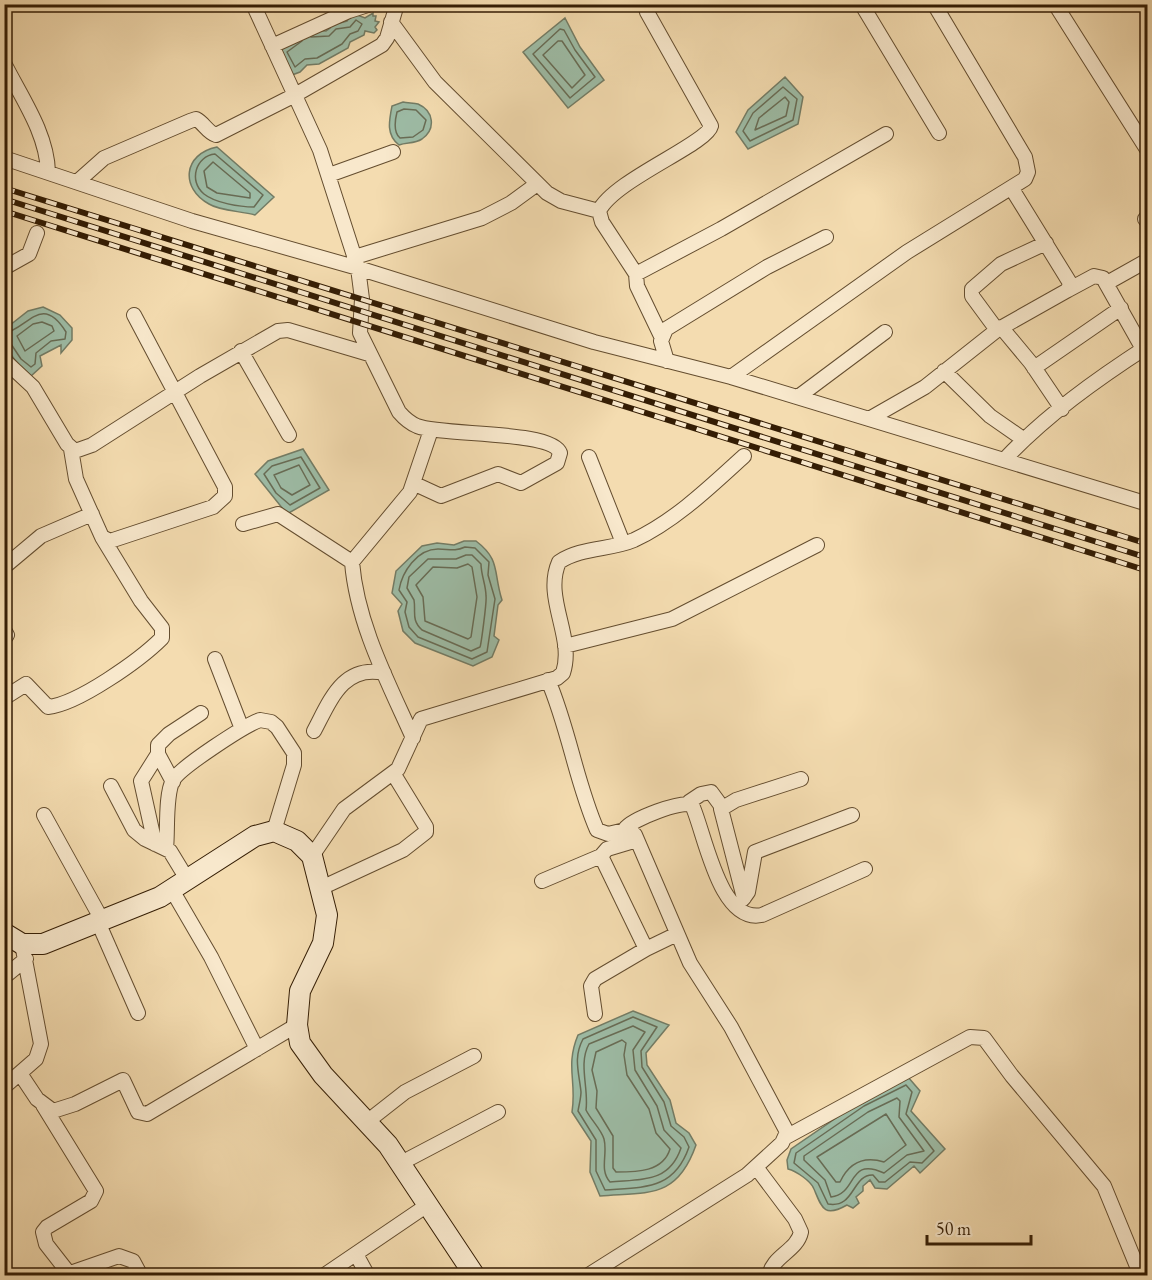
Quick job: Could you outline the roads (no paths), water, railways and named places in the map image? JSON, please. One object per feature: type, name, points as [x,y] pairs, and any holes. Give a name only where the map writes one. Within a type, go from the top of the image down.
[{"type":"street","points":[[253,4],[295,95],[328,176],[356,262],[362,299],[360,333],[399,412],[406,421],[431,430],[513,437],[551,443],[559,449],[560,458],[546,470],[521,483],[498,474],[441,496],[415,484]]},
{"type":"street","points":[[272,46],[349,11],[371,4]]},
{"type":"street","points":[[77,182],[104,158],[190,121],[196,119],[200,121],[210,133],[216,135],[295,95],[377,48],[387,38],[397,4]]},
{"type":"street","points":[[599,211],[613,193],[672,154],[705,136],[711,126],[647,12],[645,4]]},
{"type":"street","points":[[868,4],[862,5],[939,133]]},
{"type":"street","points":[[731,377],[907,252],[1025,179],[1028,165],[1026,157],[934,4]]},
{"type":"street","points":[[1055,4],[1148,151]]},
{"type":"street","points":[[391,22],[435,82],[537,184],[561,201],[599,211]]},
{"type":"street","points":[[4,63],[32,115],[48,154],[48,172]]},
{"type":"street","points":[[636,274],[721,229],[886,134]]},
{"type":"street","points":[[328,176],[393,152]]},
{"type":"street","points":[[4,158],[192,221],[356,262],[491,311],[731,377],[1148,504]]},
{"type":"street","points":[[356,262],[482,218],[537,184]]},
{"type":"street","points":[[1012,189],[1070,283],[1068,290]]},
{"type":"street","points":[[599,211],[602,222],[636,274],[637,286],[661,336],[667,361]]},
{"type":"street","points":[[4,268],[29,254],[37,233]]},
{"type":"street","points":[[661,336],[666,329],[760,271],[826,237]]},
{"type":"street","points":[[1046,243],[1001,264],[972,289],[972,296],[1034,368],[1062,409]]},
{"type":"street","points":[[1107,284],[1148,260]]},
{"type":"street","points":[[869,419],[925,387],[999,329],[1094,276],[1098,276],[1107,284],[1145,348],[1023,439],[1004,460]]},
{"type":"street","points":[[1034,368],[1121,308]]},
{"type":"street","points":[[102,537],[110,542],[123,538],[213,507],[225,496],[225,487],[134,315]]},
{"type":"street","points":[[71,449],[81,451],[269,334],[283,330],[369,354]]},
{"type":"street","points":[[798,397],[885,332]]},
{"type":"street","points":[[241,351],[289,435]]},
{"type":"street","points":[[4,360],[33,387],[71,449],[72,468],[102,537],[141,601],[162,628],[162,638],[96,687],[71,701],[48,707],[26,684],[4,698]]},
{"type":"street","points":[[944,371],[990,416],[1023,439]]},
{"type":"street","points":[[352,562],[415,484],[431,430]]},
{"type":"street","points":[[312,856],[344,809],[393,773],[405,757],[417,727],[426,716],[548,680],[563,673],[565,646],[555,592],[559,562],[569,556],[623,543],[659,525],[744,456]]},
{"type":"street","points":[[589,457],[623,543]]},
{"type":"street","points":[[4,567],[41,536],[92,514]]},
{"type":"street","points":[[243,524],[278,514],[352,562],[361,609],[384,673],[413,738]]},
{"type":"street","points":[[565,646],[672,619],[817,545]]},
{"type":"street","points":[[4,630],[7,635],[4,639]]},
{"type":"street","points":[[215,659],[242,729]]},
{"type":"street","points":[[315,730],[333,695],[348,678],[363,672],[384,673]]},
{"type":"street","points":[[548,680],[561,712],[584,794],[597,830],[608,834],[625,829],[639,819],[711,792],[722,807],[721,814],[742,914],[762,915],[865,869]]},
{"type":"street","points":[[160,846],[141,781],[158,754],[161,741],[201,713]]},
{"type":"street","points":[[160,846],[172,782],[179,774],[242,729],[260,720],[271,722],[284,736],[294,753],[294,765],[274,831]]},
{"type":"street","points":[[158,754],[172,782]]},
{"type":"street","points":[[321,888],[404,850],[426,832],[426,827],[393,773]]},
{"type":"street","points":[[722,807],[801,780]]},
{"type":"street","points":[[111,786],[134,831],[173,855],[180,884],[211,957],[257,1049]]},
{"type":"street","points":[[688,802],[694,809],[718,878],[739,902]]},
{"type":"street","points":[[44,815],[100,921],[138,1013]]},
{"type":"street","points":[[739,902],[748,892],[755,852],[852,815]]},
{"type":"street","points":[[625,829],[632,831],[637,840],[690,963],[731,1026],[782,1117],[786,1125],[786,1137]]},
{"type":"street","points":[[4,977],[24,952],[152,901],[235,846],[255,836],[274,831],[297,841],[312,856],[327,915],[327,932],[318,957],[300,992],[297,1034],[304,1053],[368,1122],[401,1163],[475,1275]]},
{"type":"street","points":[[542,881],[601,856],[607,849],[637,840]]},
{"type":"street","points":[[601,856],[646,949]]},
{"type":"street","points":[[4,933],[24,952],[42,1044],[36,1059],[21,1075],[4,1087]]},
{"type":"street","points":[[595,1014],[592,982],[646,949],[677,934]]},
{"type":"street","points":[[43,1105],[53,1111],[60,1110],[123,1080],[138,1112],[147,1114],[297,1025]]},
{"type":"street","points":[[587,1275],[645,1237],[714,1198],[756,1167],[786,1137],[961,1042],[979,1036],[984,1038],[1012,1076],[1104,1186],[1141,1275]]},
{"type":"street","points":[[368,1122],[405,1092],[474,1056]]},
{"type":"street","points":[[21,1075],[43,1105],[96,1191],[91,1201],[47,1227],[44,1232],[46,1244],[70,1274],[119,1256],[133,1261],[141,1275]]},
{"type":"street","points":[[401,1163],[498,1112]]},
{"type":"street","points":[[756,1167],[795,1219],[801,1232],[797,1244],[779,1259],[769,1275]]},
{"type":"street","points":[[323,1275],[429,1204]]},
{"type":"street","points":[[356,1254],[368,1275]]},
{"type":"water","points":[[352,13],[365,18],[373,13],[373,16],[376,16],[375,21],[379,22],[375,27],[377,30],[374,33],[365,31],[364,35],[350,42],[348,48],[319,64],[307,65],[300,72],[292,75],[279,53],[283,48],[300,36],[326,31],[330,28],[323,24],[330,20],[340,23],[347,21]]},
{"type":"water","points":[[565,18],[580,47],[604,80],[568,108],[523,52]]},
{"type":"water","points":[[785,77],[803,97],[798,124],[748,149],[736,132],[748,110]]},
{"type":"water","points":[[403,102],[423,107],[430,116],[431,125],[427,135],[422,139],[399,145],[392,137],[389,122],[392,106]]},
{"type":"water","points":[[217,147],[274,197],[255,215],[225,210],[209,204],[193,189],[189,172],[192,164],[197,157]]},
{"type":"water","points":[[43,307],[60,315],[72,328],[72,340],[61,353],[61,345],[40,356],[42,366],[31,376],[20,366],[9,350],[5,329],[28,311]]},
{"type":"water","points":[[303,449],[329,490],[287,514],[255,474],[268,461]]},
{"type":"water","points":[[464,541],[476,541],[489,554],[495,567],[502,600],[498,605],[494,636],[499,640],[492,657],[473,666],[415,643],[403,631],[398,611],[402,604],[392,593],[396,571],[422,546],[437,543],[454,545]]},
{"type":"water","points":[[633,1011],[669,1025],[646,1053],[647,1065],[670,1100],[676,1123],[689,1133],[696,1145],[680,1175],[670,1184],[647,1192],[600,1196],[590,1172],[591,1141],[572,1112],[572,1056],[578,1035]]},
{"type":"water","points":[[908,1077],[920,1091],[911,1111],[945,1149],[920,1173],[914,1166],[887,1189],[875,1188],[870,1180],[856,1197],[859,1203],[853,1208],[847,1205],[833,1211],[825,1209],[810,1183],[788,1169],[787,1160],[791,1149],[861,1101]]},
{"type":"railway","points":[[4,188],[1148,544]]},
{"type":"railway","points":[[4,199],[1148,558]]},
{"type":"railway","points":[[4,211],[1148,571]]}]
